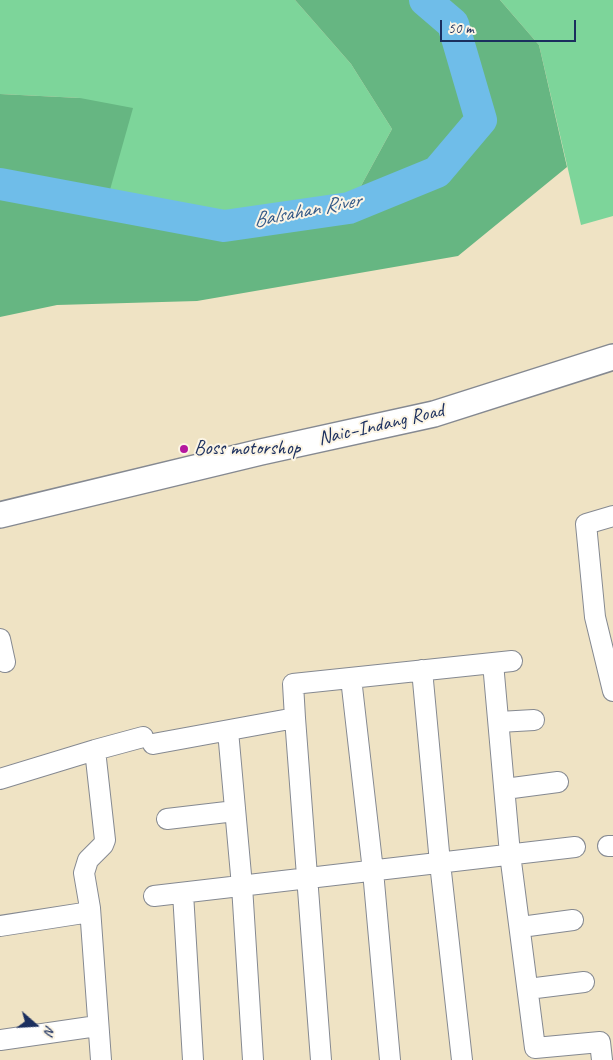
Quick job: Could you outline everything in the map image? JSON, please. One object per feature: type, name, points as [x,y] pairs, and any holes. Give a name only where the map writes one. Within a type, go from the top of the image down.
[{"type":"main road","name":"Naic–Indang Road","points":[[0,515],[261,452],[434,414],[613,357]]},
{"type":"street","points":[[613,516],[586,524],[604,615],[613,690]]},
{"type":"street","points":[[0,639],[5,662]]},
{"type":"street","points":[[321,1060],[293,684],[503,662],[499,722],[504,788],[510,854],[521,927],[535,1048],[600,1042],[602,1060]]},
{"type":"street","points":[[422,670],[440,863],[462,1060]]},
{"type":"street","points":[[351,678],[373,871],[390,1060]]},
{"type":"street","points":[[0,779],[95,750],[228,731],[295,718]]},
{"type":"street","points":[[499,722],[534,720]]},
{"type":"street","points":[[228,731],[242,886],[253,1060]]},
{"type":"street","points":[[95,750],[105,840],[103,845],[88,860],[84,873],[90,912],[100,1060]]},
{"type":"street","points":[[504,788],[558,782]]},
{"type":"street","points":[[167,819],[235,811]]},
{"type":"street","points":[[154,896],[575,847]]},
{"type":"street","points":[[183,893],[193,1060]]},
{"type":"street","points":[[0,926],[90,912]]},
{"type":"street","points":[[521,927],[573,920]]},
{"type":"street","points":[[528,990],[584,982]]},
{"type":"street","points":[[0,1040],[97,1026]]},
{"type":"green space","points":[[0,0],[295,0],[351,64],[392,129],[349,208],[224,226],[106,204],[80,98],[0,94]]},
{"type":"green space","points":[[295,0],[500,0],[539,45],[567,167],[458,256],[197,301],[57,305],[0,317],[0,94],[80,98],[133,108],[106,204],[224,226],[349,208],[392,129],[351,64]]},
{"type":"green space","points":[[500,0],[613,0],[613,216],[581,225],[539,45]]},
{"type":"waterway","name":"Balsahan River","points":[[0,184],[224,226],[349,208],[437,172],[481,120],[453,24],[425,0]]},
{"type":"place","name":"Boss motorshop","points":[[184,449]]}]
